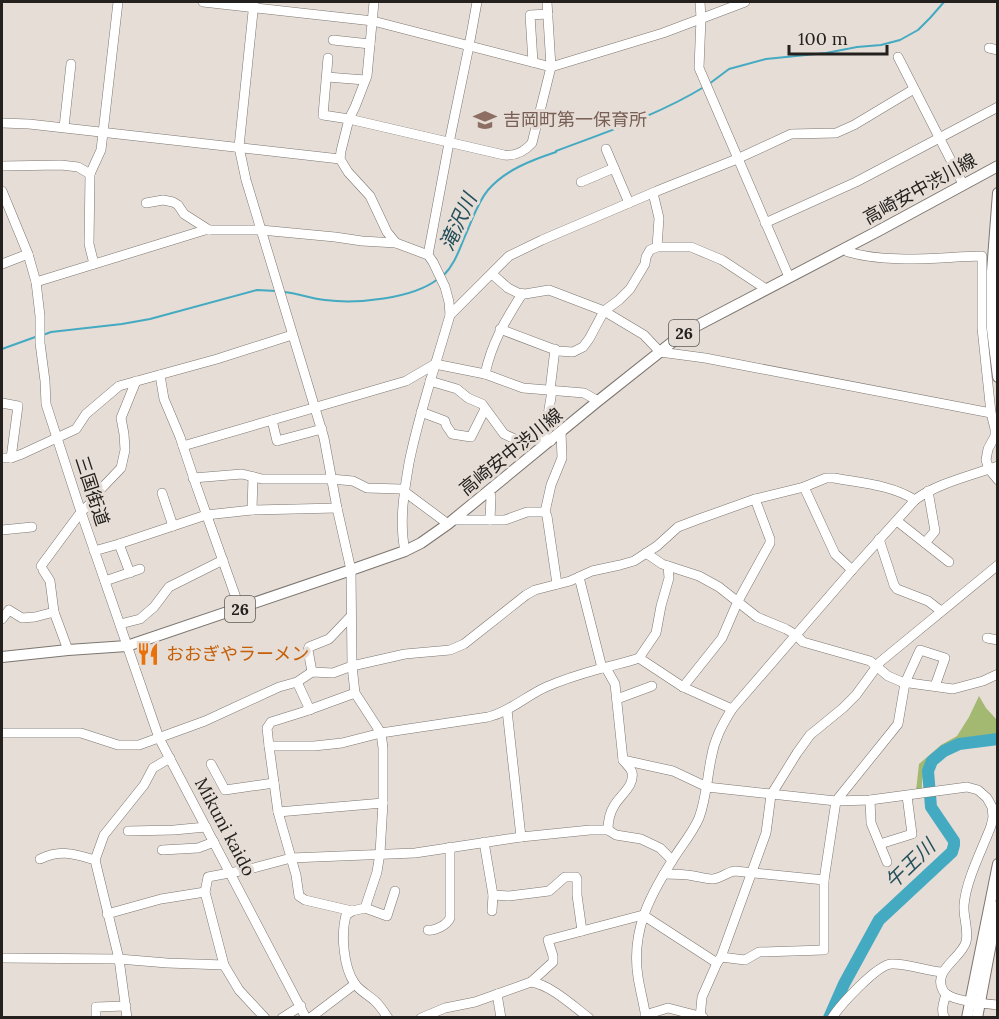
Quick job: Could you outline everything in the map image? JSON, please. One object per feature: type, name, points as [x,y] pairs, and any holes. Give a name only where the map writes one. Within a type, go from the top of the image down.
[{"type":"main road","name":"高崎安中渋川線","points":[[2,657],[127,646],[405,551],[451,522],[547,440],[561,432],[685,332],[998,166]]},
{"type":"main road","points":[[998,193],[992,272],[992,329],[998,377]]},
{"type":"main road","points":[[976,1017],[975,1002],[998,864]]},
{"type":"main road","points":[[967,1017],[975,1002],[998,906]]},
{"type":"street","points":[[94,264],[88,244],[90,174],[101,150],[104,132],[118,2]]},
{"type":"street","points":[[202,2],[254,4],[373,21],[551,67],[663,33],[745,2]]},
{"type":"street","points":[[374,2],[365,80],[350,119],[340,159],[348,172],[370,196],[387,232],[396,243]]},
{"type":"street","points":[[405,551],[402,535],[404,490],[416,431],[450,315],[445,287],[431,259],[449,143],[477,2]]},
{"type":"street","points":[[328,58],[323,116],[350,119],[515,156],[532,143],[551,67],[547,2]]},
{"type":"street","points":[[700,2],[699,68],[789,278]]},
{"type":"street","points":[[254,4],[239,147],[246,180],[282,303],[322,429],[351,570],[352,666],[355,693],[381,733],[383,748],[380,854],[377,872],[365,908]]},
{"type":"street","points":[[533,62],[530,15],[548,14]]},
{"type":"street","points":[[333,40],[370,44]]},
{"type":"street","points":[[898,57],[963,184]]},
{"type":"street","points":[[64,127],[71,64]]},
{"type":"street","points":[[327,77],[365,80]]},
{"type":"street","points":[[450,315],[509,256],[791,134],[836,133],[854,125],[914,89]]},
{"type":"street","points":[[765,223],[856,182],[998,107]]},
{"type":"street","points":[[2,123],[64,127],[340,159]]},
{"type":"street","points":[[606,149],[629,203]]},
{"type":"street","points":[[2,166],[61,165],[78,167],[90,174]]},
{"type":"street","points":[[581,182],[614,168]]},
{"type":"street","points":[[2,190],[28,254],[36,282],[209,230],[261,230],[396,243],[431,259]]},
{"type":"street","points":[[653,193],[659,218],[657,247]]},
{"type":"street","points":[[146,203],[163,200],[173,202],[184,214],[209,230]]},
{"type":"street","points":[[500,329],[564,352],[573,352],[583,347],[590,339],[604,311],[630,289],[645,264],[650,250],[657,247],[691,248],[722,260],[766,289]]},
{"type":"street","points":[[845,248],[848,252],[862,256],[903,259],[982,256],[982,328],[991,413],[995,429],[995,436],[986,460],[993,468],[998,480]]},
{"type":"street","points":[[2,264],[28,254]]},
{"type":"street","points":[[492,274],[508,288],[518,293],[549,290],[604,311],[644,336],[660,352],[705,357],[991,413]]},
{"type":"street","name":"三国街道","points":[[36,282],[46,404],[127,646]]},
{"type":"street","points":[[485,374],[489,355],[500,329],[522,294]]},
{"type":"street","points":[[2,403],[18,406],[6,458],[34,450],[76,429],[86,414],[118,386],[292,335]]},
{"type":"street","points":[[430,381],[457,389],[468,398],[482,404],[504,434],[517,440],[547,440],[555,349]]},
{"type":"street","points":[[183,446],[406,381],[435,364],[485,374],[523,388],[584,393],[598,401]]},
{"type":"street","points":[[160,375],[164,399],[183,446],[240,609]]},
{"type":"street","points":[[68,650],[54,612],[50,580],[42,568],[81,512],[95,500],[99,491],[121,468],[125,450],[121,418],[136,381]]},
{"type":"street","points":[[421,412],[445,421],[452,434],[471,437],[485,409]]},
{"type":"street","points":[[272,420],[277,441],[322,429]]},
{"type":"street","points":[[557,584],[545,512],[551,485],[562,458],[561,432]]},
{"type":"street","points":[[993,468],[928,491],[915,500],[732,709],[715,743],[702,810],[691,835],[672,860],[647,904],[638,931],[636,960],[645,1016],[668,1008],[701,1017],[702,997],[719,960],[766,833],[771,795],[797,753],[810,735],[856,694],[877,666],[998,565]]},
{"type":"street","points":[[193,478],[242,474],[262,479],[352,481],[367,488],[404,490],[451,522],[506,520],[527,512],[545,512]]},
{"type":"street","points":[[252,510],[253,477]]},
{"type":"street","points":[[2,733],[81,733],[118,745],[139,745],[205,722],[279,687],[297,682],[312,672],[333,673],[352,666],[405,654],[450,650],[464,644],[526,595],[536,590],[592,571],[634,561],[657,546],[678,527],[755,499],[804,487],[826,478],[834,478],[886,488],[906,494],[915,500]]},
{"type":"street","points":[[804,487],[835,554],[852,570]]},
{"type":"street","points":[[925,543],[935,531],[928,491]]},
{"type":"street","points":[[488,492],[491,496],[490,520]]},
{"type":"street","points":[[162,493],[173,526]]},
{"type":"street","points":[[683,687],[722,638],[738,601],[770,543],[755,499]]},
{"type":"street","points":[[94,551],[206,515],[252,510],[337,508]]},
{"type":"street","points":[[897,520],[949,562]]},
{"type":"street","points":[[2,530],[33,527]]},
{"type":"street","points":[[879,539],[897,589],[928,601],[941,611]]},
{"type":"street","points":[[119,544],[130,573]]},
{"type":"street","points":[[646,553],[662,564],[699,576],[719,587],[757,617],[786,629],[803,642],[870,662],[888,676],[905,683],[952,689],[998,675]]},
{"type":"street","points":[[120,624],[140,619],[154,607],[169,587],[222,560]]},
{"type":"street","points":[[269,746],[314,746],[342,743],[381,733],[488,717],[507,710],[546,687],[639,658],[656,633],[669,578],[668,566]]},
{"type":"street","points":[[105,581],[140,569]]},
{"type":"street","points":[[579,577],[604,668],[615,684],[623,760],[630,768],[632,779],[631,784],[615,804],[608,819],[608,830]]},
{"type":"street","points":[[2,619],[9,610],[22,618],[54,612]]},
{"type":"street","points":[[312,672],[309,647],[329,639],[351,616]]},
{"type":"street","points":[[987,638],[998,640]]},
{"type":"street","name":"Mikuni kaido","points":[[127,646],[159,738],[308,1017]]},
{"type":"street","points":[[420,1017],[445,1008],[475,1002],[531,982],[553,962],[548,940],[643,915],[719,960],[745,960],[759,952],[824,950],[824,880],[836,801],[898,724],[905,683],[920,650],[945,658],[935,686]]},
{"type":"street","points":[[639,658],[683,687],[732,709]]},
{"type":"street","points":[[297,682],[310,710]]},
{"type":"street","points":[[617,699],[652,686]]},
{"type":"street","points":[[355,693],[271,722],[267,728],[278,812],[296,875],[299,896],[302,899],[352,910],[365,908],[387,916],[395,891]]},
{"type":"street","points":[[507,710],[521,837]]},
{"type":"street","points":[[127,1017],[119,959],[95,860],[104,835],[144,784],[153,768],[170,758]]},
{"type":"street","points":[[623,760],[673,771],[707,787],[836,801],[907,796],[959,787],[978,790],[987,798],[992,807],[993,817],[966,889],[963,907],[966,941],[958,956],[942,972],[940,983],[946,994],[958,999],[998,1005]]},
{"type":"street","points":[[211,764],[225,790],[274,783]]},
{"type":"street","points":[[880,844],[912,834],[907,796]]},
{"type":"street","points":[[870,800],[871,823],[887,862]]},
{"type":"street","points":[[278,812],[383,803]]},
{"type":"street","points":[[128,831],[206,827]]},
{"type":"street","points":[[265,1017],[239,990],[224,965],[205,892],[208,877],[291,858],[415,853],[521,837],[590,830],[608,830],[616,835],[641,839],[660,848],[672,860]]},
{"type":"street","points":[[162,850],[198,848],[214,842]]},
{"type":"street","points":[[484,842],[493,895],[492,911]]},
{"type":"street","points":[[428,930],[433,931],[450,918],[450,847]]},
{"type":"street","points":[[40,859],[51,853],[71,853],[95,860]]},
{"type":"street","points":[[664,874],[714,879],[730,872],[824,880]]},
{"type":"street","points":[[493,895],[509,896],[549,891],[565,877],[576,878],[576,895],[582,931]]},
{"type":"street","points":[[108,914],[161,899],[205,892]]},
{"type":"street","points":[[352,910],[346,915],[345,921],[346,962],[355,984],[378,1004],[387,1017]]},
{"type":"street","points":[[2,958],[119,959],[224,965]]},
{"type":"street","points":[[832,1017],[837,1009],[885,966],[897,964],[942,972]]},
{"type":"street","points":[[531,982],[540,983],[589,1017]]},
{"type":"street","points":[[308,1017],[355,984]]},
{"type":"street","points":[[497,994],[501,1017]]},
{"type":"street","points":[[945,1017],[942,1014],[946,994]]},
{"type":"street","points":[[96,1017],[96,1008],[126,1006]]},
{"type":"street","points":[[282,1017],[301,1006]]},
{"type":"green space","points":[[979,696],[997,720],[997,737],[946,748],[928,763],[923,775],[922,790],[916,791],[919,764],[941,745],[957,736]]},
{"type":"waterway","name":"滝沢川","points":[[709,84],[729,69],[766,59],[826,53],[900,40],[918,30],[944,2]]},
{"type":"waterway","name":"滝沢川","points":[[443,276],[451,267],[481,201],[488,190],[502,177],[528,162],[650,115],[704,87]]},
{"type":"waterway","name":"滝沢川","points":[[284,292],[325,300],[368,300],[414,291],[438,279]]},
{"type":"waterway","name":"滝沢川","points":[[43,335],[150,319],[257,290],[276,291]]},
{"type":"waterway","name":"滝沢川","points":[[2,349],[38,336]]},
{"type":"waterway","name":"午王川","points":[[829,1018],[844,984],[879,920],[952,852],[954,841],[931,807],[928,771],[932,761],[944,751],[959,744],[998,739]]},
{"type":"place","name":"吉岡町第一保育所","points":[[485,120]]},
{"type":"place","name":"おおぎやラーメン","points":[[148,654]]}]
